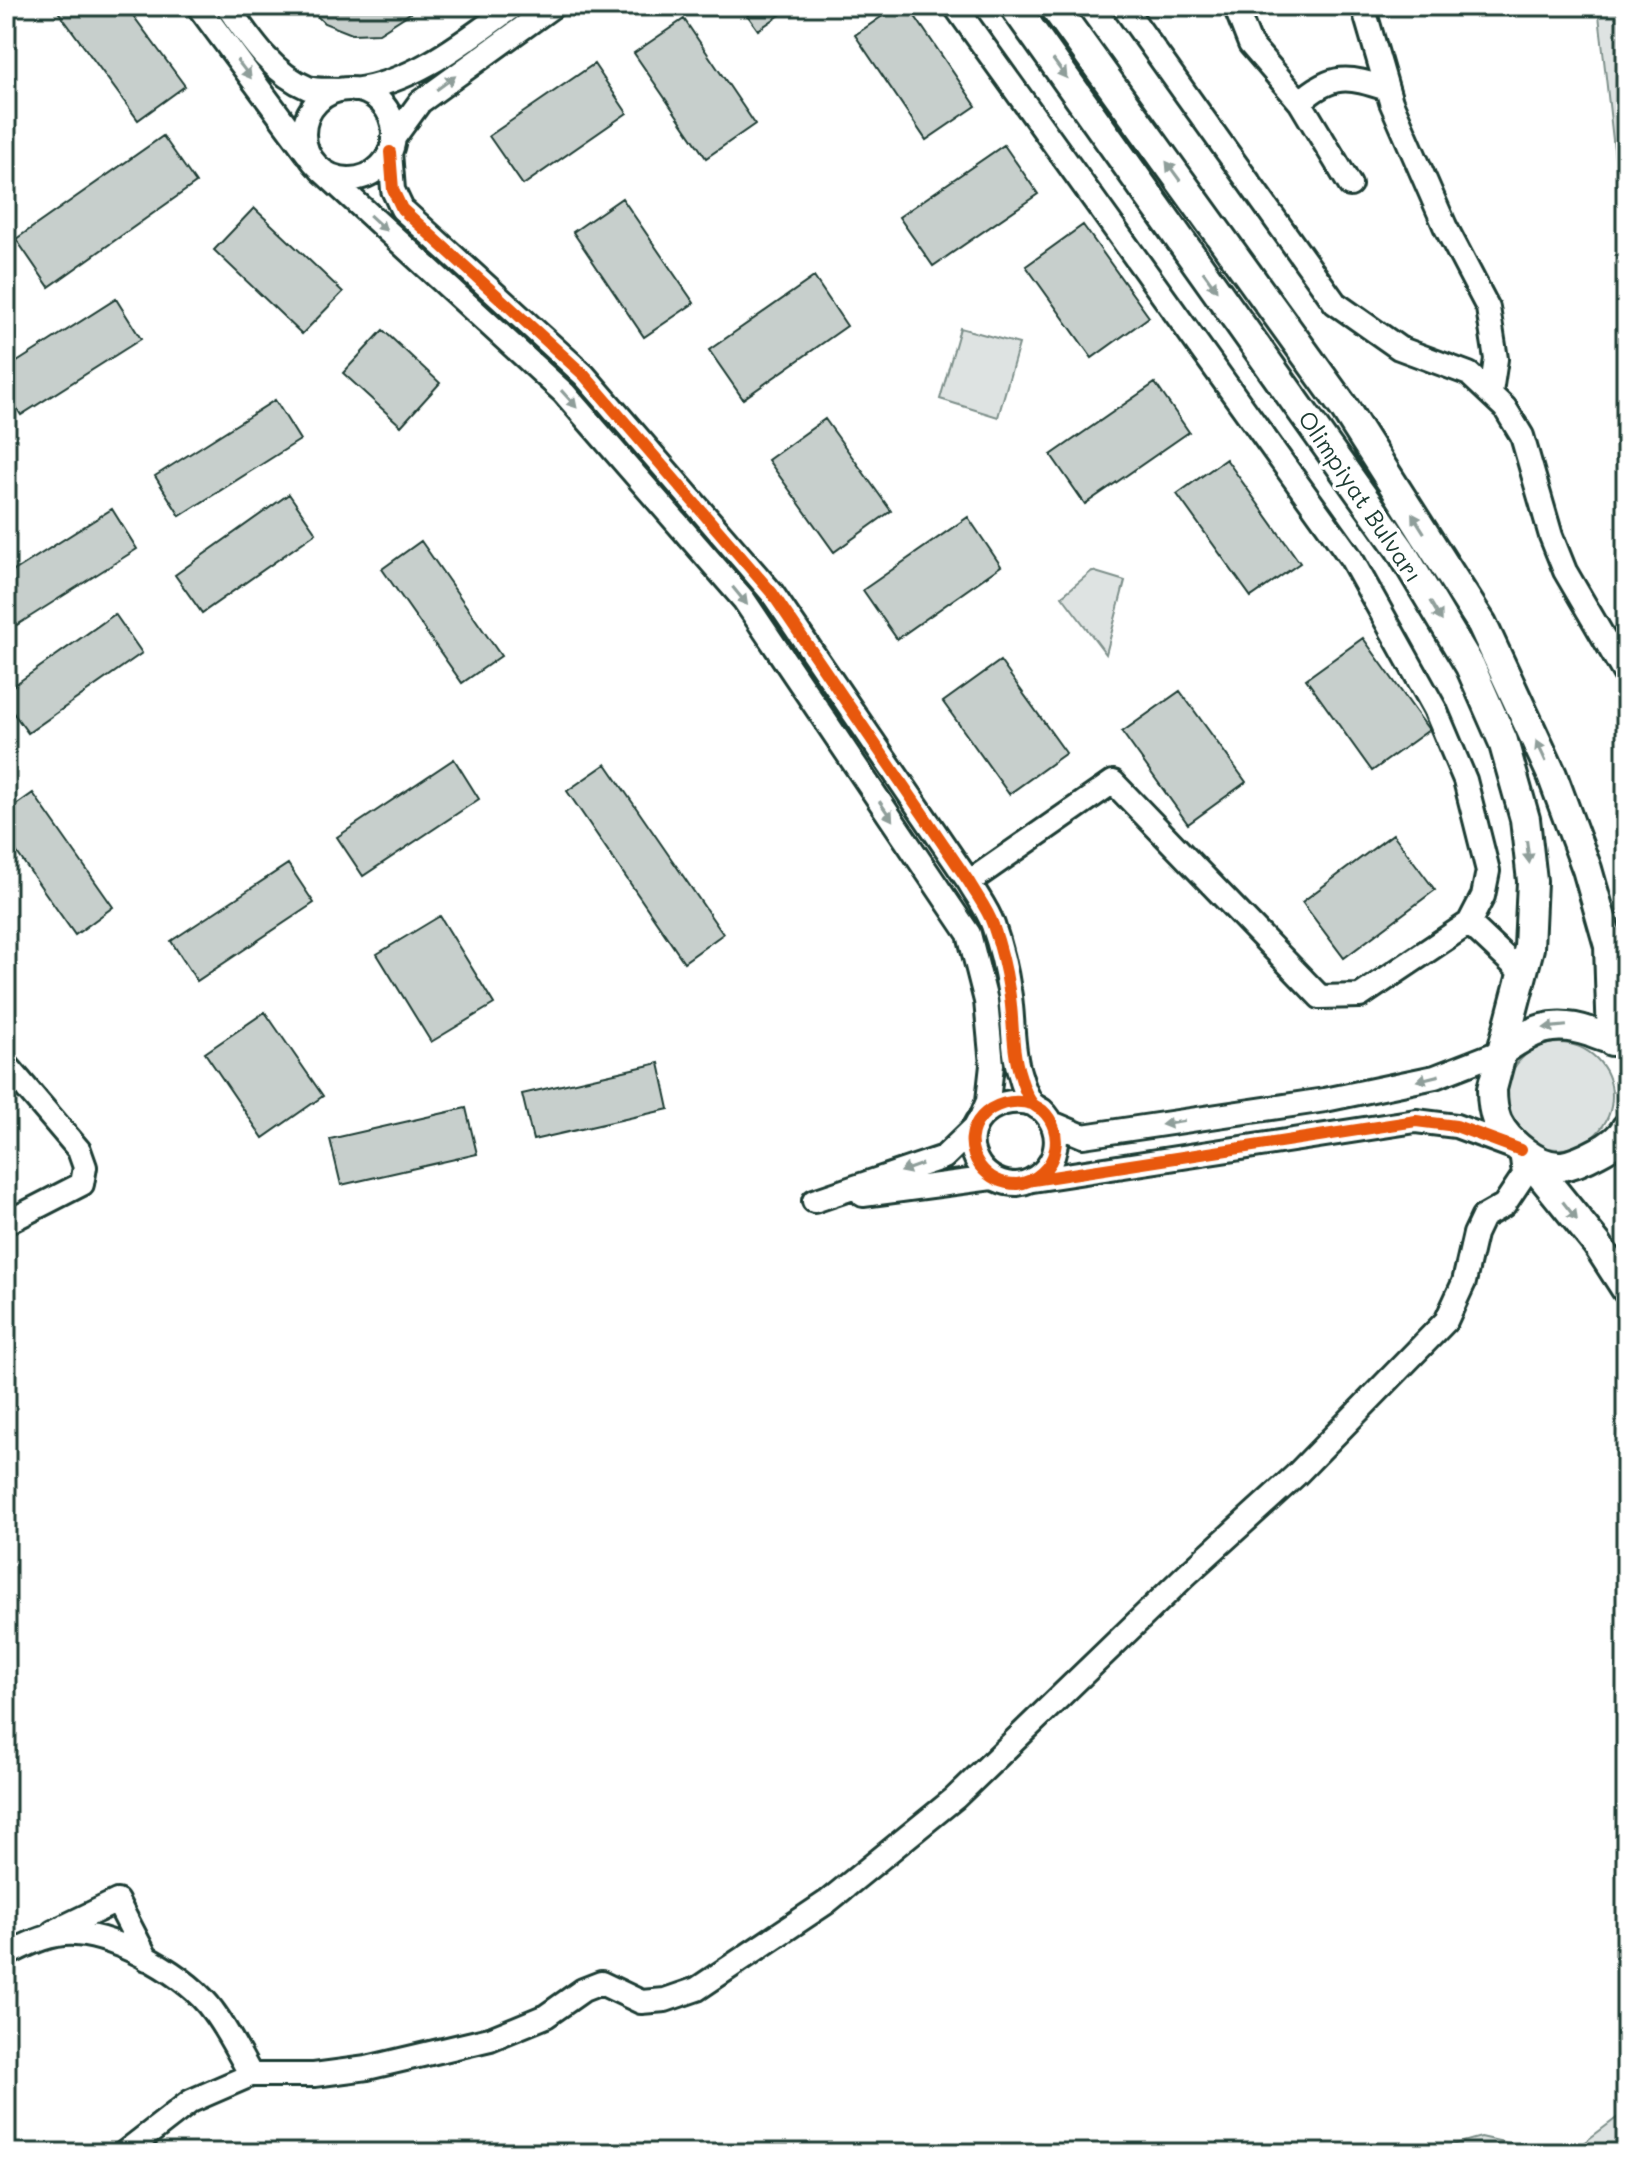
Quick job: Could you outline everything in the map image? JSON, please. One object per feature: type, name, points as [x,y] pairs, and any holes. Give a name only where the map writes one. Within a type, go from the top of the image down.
[{"type":"main road","name":"Olimpiyat Bulvarı","points":[[1014,6],[1391,537],[1470,666],[1503,741],[1525,819],[1532,881],[1529,948],[1492,1089],[1498,1123],[1521,1150]]},
{"type":"main road","name":"Olimpiyat Bulvarı","points":[[1054,6],[1345,409],[1482,624],[1552,775],[1618,954],[1621,1048]]},
{"type":"main road","points":[[1502,1051],[1524,1036],[1546,1027],[1569,1026],[1621,1048]]},
{"type":"main road","points":[[1521,1150],[1540,1161],[1560,1166],[1582,1161],[1604,1149],[1626,1128]]},
{"type":"main road","points":[[1521,1150],[1597,1244],[1626,1289]]},
{"type":"street","points":[[124,2153],[191,2101],[251,2075],[314,2075],[367,2068],[490,2039],[546,2016],[583,1990],[601,1983],[641,2002],[665,2000],[697,1989],[827,1902],[955,1798],[1033,1725],[1186,1575],[1296,1475],[1446,1321],[1464,1282],[1475,1234],[1483,1217],[1504,1205],[1524,1175],[1521,1150],[1456,1126],[1416,1121],[1020,1184],[992,1178],[981,1168],[974,1155],[972,1141],[988,1101],[992,1065],[986,1001],[969,934],[744,600],[564,393],[314,162],[198,6]]},
{"type":"street","points":[[227,6],[258,50],[284,75],[311,89],[348,90],[382,86],[401,78],[460,45],[513,6]]},
{"type":"street","points":[[553,6],[420,102],[392,145],[383,164],[372,173],[359,178],[332,177],[314,162],[304,140],[304,126],[318,102],[348,90],[368,94],[379,101],[393,125],[392,145],[393,190],[402,209],[584,375],[772,593],[969,882],[993,923],[1009,988],[1019,1073],[1032,1104]]},
{"type":"street","points":[[955,6],[1351,558],[1435,709],[1465,780],[1488,871],[1483,896],[1469,923],[1360,996],[1320,997],[1113,782],[969,882]]},
{"type":"street","points":[[1123,6],[1335,303],[1399,348],[1469,374],[1505,408],[1522,436],[1551,536],[1565,571],[1626,676]]},
{"type":"street","points":[[1235,6],[1250,44],[1300,102],[1350,185]]},
{"type":"street","points":[[1363,6],[1387,89],[1445,226],[1488,308],[1495,336],[1496,359],[1491,392]]},
{"type":"street","points":[[1300,102],[1317,87],[1342,78],[1387,89]]},
{"type":"street","points":[[1469,923],[1523,974]]},
{"type":"street","points":[[1052,1123],[1083,1136],[1325,1100],[1435,1077],[1502,1051]]},
{"type":"street","points":[[6,1064],[79,1150],[85,1167],[82,1184],[6,1223]]},
{"type":"street","points":[[992,1178],[814,1201],[944,1157],[992,1106],[1005,1101],[1019,1100],[1032,1104],[1043,1111],[1052,1123],[1056,1135],[1052,1161],[1033,1180]]},
{"type":"street","points":[[6,1955],[117,1901],[147,1959]]},
{"type":"street","points":[[41,1937],[75,1934],[113,1943],[147,1959],[186,1984],[212,2010],[251,2075]]},
{"type":"shaded area","points":[[1598,6],[1626,6],[1626,180],[1615,158]]},
{"type":"shaded area","points":[[960,328],[1019,344],[998,417],[940,399]]},
{"type":"shaded area","points":[[1092,571],[1125,581],[1106,654],[1062,596]]},
{"type":"shaded area","points":[[1559,1043],[1579,1047],[1596,1059],[1608,1076],[1612,1096],[1608,1116],[1596,1133],[1579,1145],[1559,1149],[1539,1145],[1522,1133],[1510,1116],[1506,1096],[1510,1076],[1522,1059],[1539,1047]]},
{"type":"shaded area","points":[[1626,2111],[1626,2153],[1570,2153]]},
{"type":"shaded area","points":[[1481,2137],[1517,2145],[1526,2153],[1423,2153]]},
{"type":"building","points":[[54,6],[126,6],[185,86],[138,120]]},
{"type":"building","points":[[307,6],[421,6],[379,33],[352,34],[324,23]]},
{"type":"building","points":[[741,6],[793,6],[758,30]]},
{"type":"building","points":[[897,6],[908,6],[976,106],[926,140],[855,35]]},
{"type":"building","points":[[684,19],[755,124],[706,158],[634,53]]},
{"type":"building","points":[[594,64],[627,113],[523,185],[489,136]]},
{"type":"building","points":[[163,136],[196,183],[49,287],[16,239]]},
{"type":"building","points":[[1004,145],[1038,194],[933,266],[899,217]]},
{"type":"building","points":[[622,198],[694,303],[644,337],[573,232]]},
{"type":"building","points":[[254,208],[343,292],[302,334],[214,250]]},
{"type":"building","points":[[1083,225],[1149,317],[1092,358],[1026,266]]},
{"type":"building","points":[[814,277],[847,326],[743,399],[709,350]]},
{"type":"building","points":[[116,299],[141,339],[21,415],[6,391],[6,369]]},
{"type":"building","points":[[383,330],[440,383],[401,426],[343,373]]},
{"type":"building","points":[[1155,383],[1189,432],[1085,504],[1051,455]]},
{"type":"building","points":[[275,400],[300,440],[180,516],[155,476]]},
{"type":"building","points":[[825,419],[891,511],[834,552],[768,460]]},
{"type":"building","points":[[1226,459],[1300,563],[1251,597],[1177,494]]},
{"type":"building","points":[[289,494],[316,533],[202,613],[175,575]]},
{"type":"building","points":[[112,509],[137,549],[17,625],[6,608],[6,576]]},
{"type":"building","points":[[968,517],[1001,566],[897,639],[863,590]]},
{"type":"building","points":[[421,541],[501,656],[462,683],[382,569]]},
{"type":"building","points":[[115,614],[142,653],[28,733],[6,703],[6,691]]},
{"type":"building","points":[[1363,638],[1429,730],[1372,771],[1306,679]]},
{"type":"building","points":[[1000,661],[1066,753],[1009,794],[943,702]]},
{"type":"building","points":[[1180,691],[1246,782],[1188,824],[1122,732]]},
{"type":"building","points":[[454,759],[479,799],[363,876],[337,837]]},
{"type":"building","points":[[606,764],[723,934],[684,962],[567,791]]},
{"type":"building","points":[[33,793],[113,907],[75,935],[6,837],[6,812]]},
{"type":"building","points":[[1393,834],[1435,890],[1344,958],[1302,902]]},
{"type":"building","points":[[288,864],[314,903],[197,981],[171,941]]},
{"type":"building","points":[[440,916],[494,1004],[431,1042],[377,954]]},
{"type":"building","points":[[265,1012],[323,1096],[263,1138],[205,1053]]},
{"type":"building","points":[[659,1063],[669,1109],[533,1140],[522,1094]]},
{"type":"building","points":[[466,1108],[477,1154],[341,1185],[330,1139]]},
{"type":"cycle path","points":[[390,152],[393,190],[402,209],[584,375],[772,593],[985,908],[996,933],[1006,974],[1015,1055],[1021,1078],[1030,1100],[1049,1118],[1056,1138],[1050,1162],[1037,1177],[1017,1184],[997,1180],[980,1166],[973,1152],[975,1127],[982,1117],[1004,1103],[1032,1104]]},
{"type":"cycle path","points":[[1033,1180],[1416,1121],[1456,1126],[1521,1150]]}]
